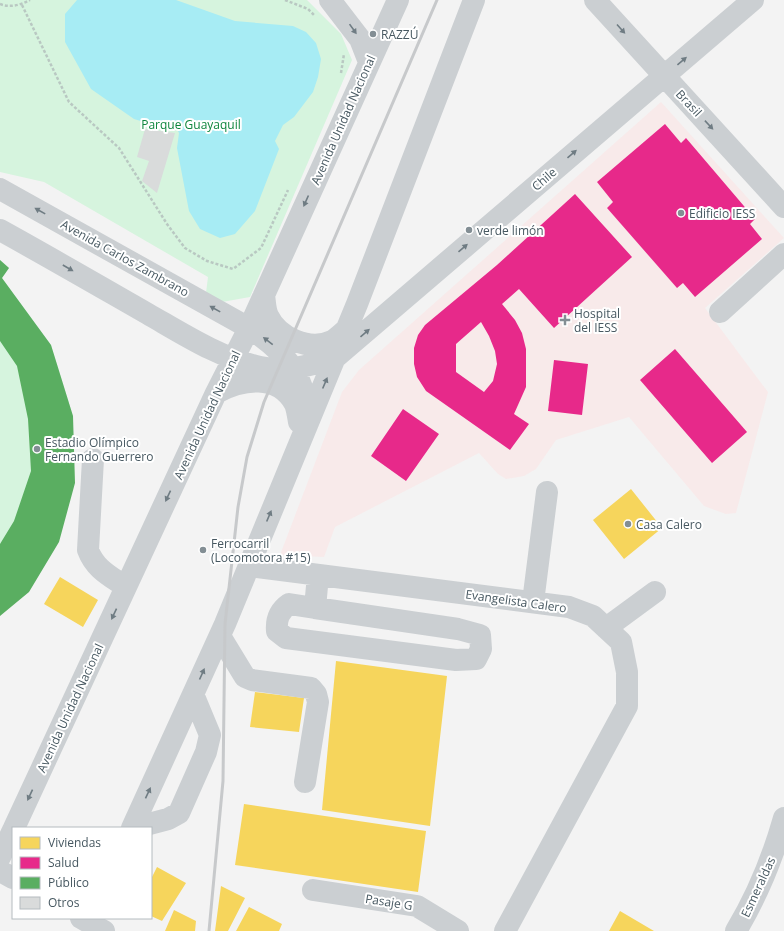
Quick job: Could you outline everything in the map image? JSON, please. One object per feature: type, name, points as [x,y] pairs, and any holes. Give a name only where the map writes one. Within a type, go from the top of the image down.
[{"type":"street","points":[[330,0],[360,39],[369,62]]},
{"type":"street","name":"Avenida Unidad Nacional","points":[[14,827],[216,393],[249,328],[398,0]]},
{"type":"street","points":[[133,827],[220,636],[347,329],[474,0]]},
{"type":"street","name":"Brasil","points":[[595,0],[784,207]]},
{"type":"street","name":"Chile","points":[[335,358],[753,0]]},
{"type":"street","name":"Avenida Carlos Zambrano","points":[[0,189],[249,328],[271,342],[294,368]]},
{"type":"street","points":[[0,230],[178,331],[233,359],[261,367],[294,368],[335,358]]},
{"type":"street","points":[[720,312],[784,254]]},
{"type":"street","points":[[264,295],[267,315],[277,330],[291,339],[314,344],[331,341],[347,329]]},
{"type":"street","points":[[294,368],[300,380],[304,401],[304,419],[296,451]]},
{"type":"street","points":[[216,393],[228,386],[243,382],[263,381],[283,390],[295,404],[300,424],[296,451]]},
{"type":"street","points":[[93,459],[88,550],[97,568],[126,587]]},
{"type":"street","points":[[533,602],[547,492]]},
{"type":"street","name":"Evangelista Calero","points":[[249,566],[569,607],[593,616],[621,642],[627,672],[627,706],[505,931]]},
{"type":"street","points":[[315,608],[318,575]]},
{"type":"street","points":[[606,628],[654,592]]},
{"type":"street","points":[[289,604],[315,608],[458,629],[480,635],[481,649],[476,659],[456,660],[286,638],[277,631],[276,620],[282,609],[289,604]]},
{"type":"street","points":[[220,636],[245,677],[252,680],[311,688],[316,694],[318,702],[305,782]]},
{"type":"street","points":[[137,827],[168,819],[179,813],[206,752],[210,735],[194,694]]},
{"type":"street","name":"Esmeraldas","points":[[736,931],[748,912],[775,850],[784,818]]},
{"type":"street","name":"Avenida Unidad Nacional","points":[[0,857],[12,831]]},
{"type":"street","points":[[0,871],[12,877]]},
{"type":"street","name":"Pasaje G","points":[[313,890],[418,906],[458,931]]},
{"type":"path","points":[[0,4],[6,6],[22,5],[30,0]]},
{"type":"path","points":[[285,0],[308,9],[318,18]]},
{"type":"path","points":[[22,5],[69,102],[119,148],[167,224],[185,248],[207,261],[232,269],[260,248],[291,184]]},
{"type":"path","points":[[341,76],[345,52],[342,47]]},
{"type":"shaded area","name":"Hospital del IESS","points":[[661,102],[784,238],[705,308],[768,392],[736,513],[726,514],[704,506],[629,417],[556,440],[536,469],[524,476],[506,479],[498,474],[479,453],[335,527],[324,557],[280,555],[342,392],[359,370]]},
{"type":"green space","name":"Parque Guayaquil","points":[[0,0],[307,0],[341,34],[352,60],[250,297],[222,302],[206,293],[208,277],[44,182],[0,172]]},
{"type":"green space","name":"Estadio Olímpico Fernando Guerrero","points":[[0,260],[9,268],[2,278],[51,345],[73,416],[0,616]]},
{"type":"water","points":[[77,0],[176,0],[235,21],[293,26],[306,32],[316,43],[321,59],[318,77],[313,92],[294,117],[283,125],[275,141],[279,149],[255,211],[235,234],[220,238],[200,229],[189,211],[177,148],[179,133],[176,127],[147,123],[134,119],[91,89],[65,42],[65,14]]},
{"type":"building: Viviendas","name":"Casa Calero","points":[[631,489],[662,528],[624,559],[593,520]]},
{"type":"building: Viviendas","points":[[60,577],[98,600],[83,627],[44,604]]},
{"type":"building: Viviendas","points":[[336,661],[447,676],[430,826],[322,810]]},
{"type":"building: Viviendas","points":[[255,692],[304,698],[299,732],[250,727]]},
{"type":"building: Viviendas","points":[[244,804],[426,831],[418,892],[235,865]]},
{"type":"building: Viviendas","points":[[157,867],[186,883],[162,921],[152,916],[152,877]]},
{"type":"building: Viviendas","points":[[221,886],[245,898],[228,931],[215,931]]},
{"type":"building: Viviendas","points":[[249,907],[282,924],[279,931],[236,931]]},
{"type":"building: Viviendas","points":[[174,910],[196,921],[195,931],[165,931]]},
{"type":"building: Viviendas","points":[[620,911],[654,931],[609,931]]},
{"type":"building: Salud","name":"Edificio IESS","points":[[665,124],[681,143],[686,138],[755,219],[750,224],[762,239],[695,297],[683,283],[677,288],[607,208],[613,202],[597,182]]},
{"type":"building: Salud","points":[[575,194],[632,257],[554,328],[519,289],[502,304],[515,320],[522,333],[526,349],[526,387],[514,414],[529,424],[510,450],[426,391],[417,377],[414,364],[414,348],[418,335],[425,325],[497,265]],"holes":[[[481,322],[495,351],[497,364],[493,381],[484,392],[456,372],[456,344]]]},
{"type":"building: Salud","points":[[675,349],[747,432],[712,463],[640,380]]},
{"type":"building: Salud","points":[[554,360],[588,364],[582,415],[548,411]]},
{"type":"building: Salud","points":[[403,409],[439,434],[406,481],[371,456]]},
{"type":"building: Público","name":"Estadio Olímpico Fernando Guerrero","points":[[0,260],[9,268],[2,278],[51,345],[73,416],[75,483],[59,542],[29,592],[0,616],[0,544],[14,521],[31,471],[28,419],[17,366],[0,341]]},
{"type":"building: Otros","points":[[145,129],[175,133],[157,193],[142,181],[149,161],[137,157]]},
{"type":"railway","points":[[209,931],[223,781],[225,624],[238,507],[247,457],[264,402],[437,0]]},
{"type":"place","name":"RAZZÚ","points":[[373,34]]},
{"type":"place","name":"Edificio IESS","points":[[681,213]]},
{"type":"place","name":"verde limón","points":[[469,230]]},
{"type":"place","name":"Hospital del IESS","points":[[565,320]]},
{"type":"place","name":"Estadio Olímpico Fernando Guerrero","points":[[37,449]]},
{"type":"place","name":"Casa Calero","points":[[628,524]]},
{"type":"place","name":"Ferrocarril (Locomotora #15)","points":[[203,550]]}]
